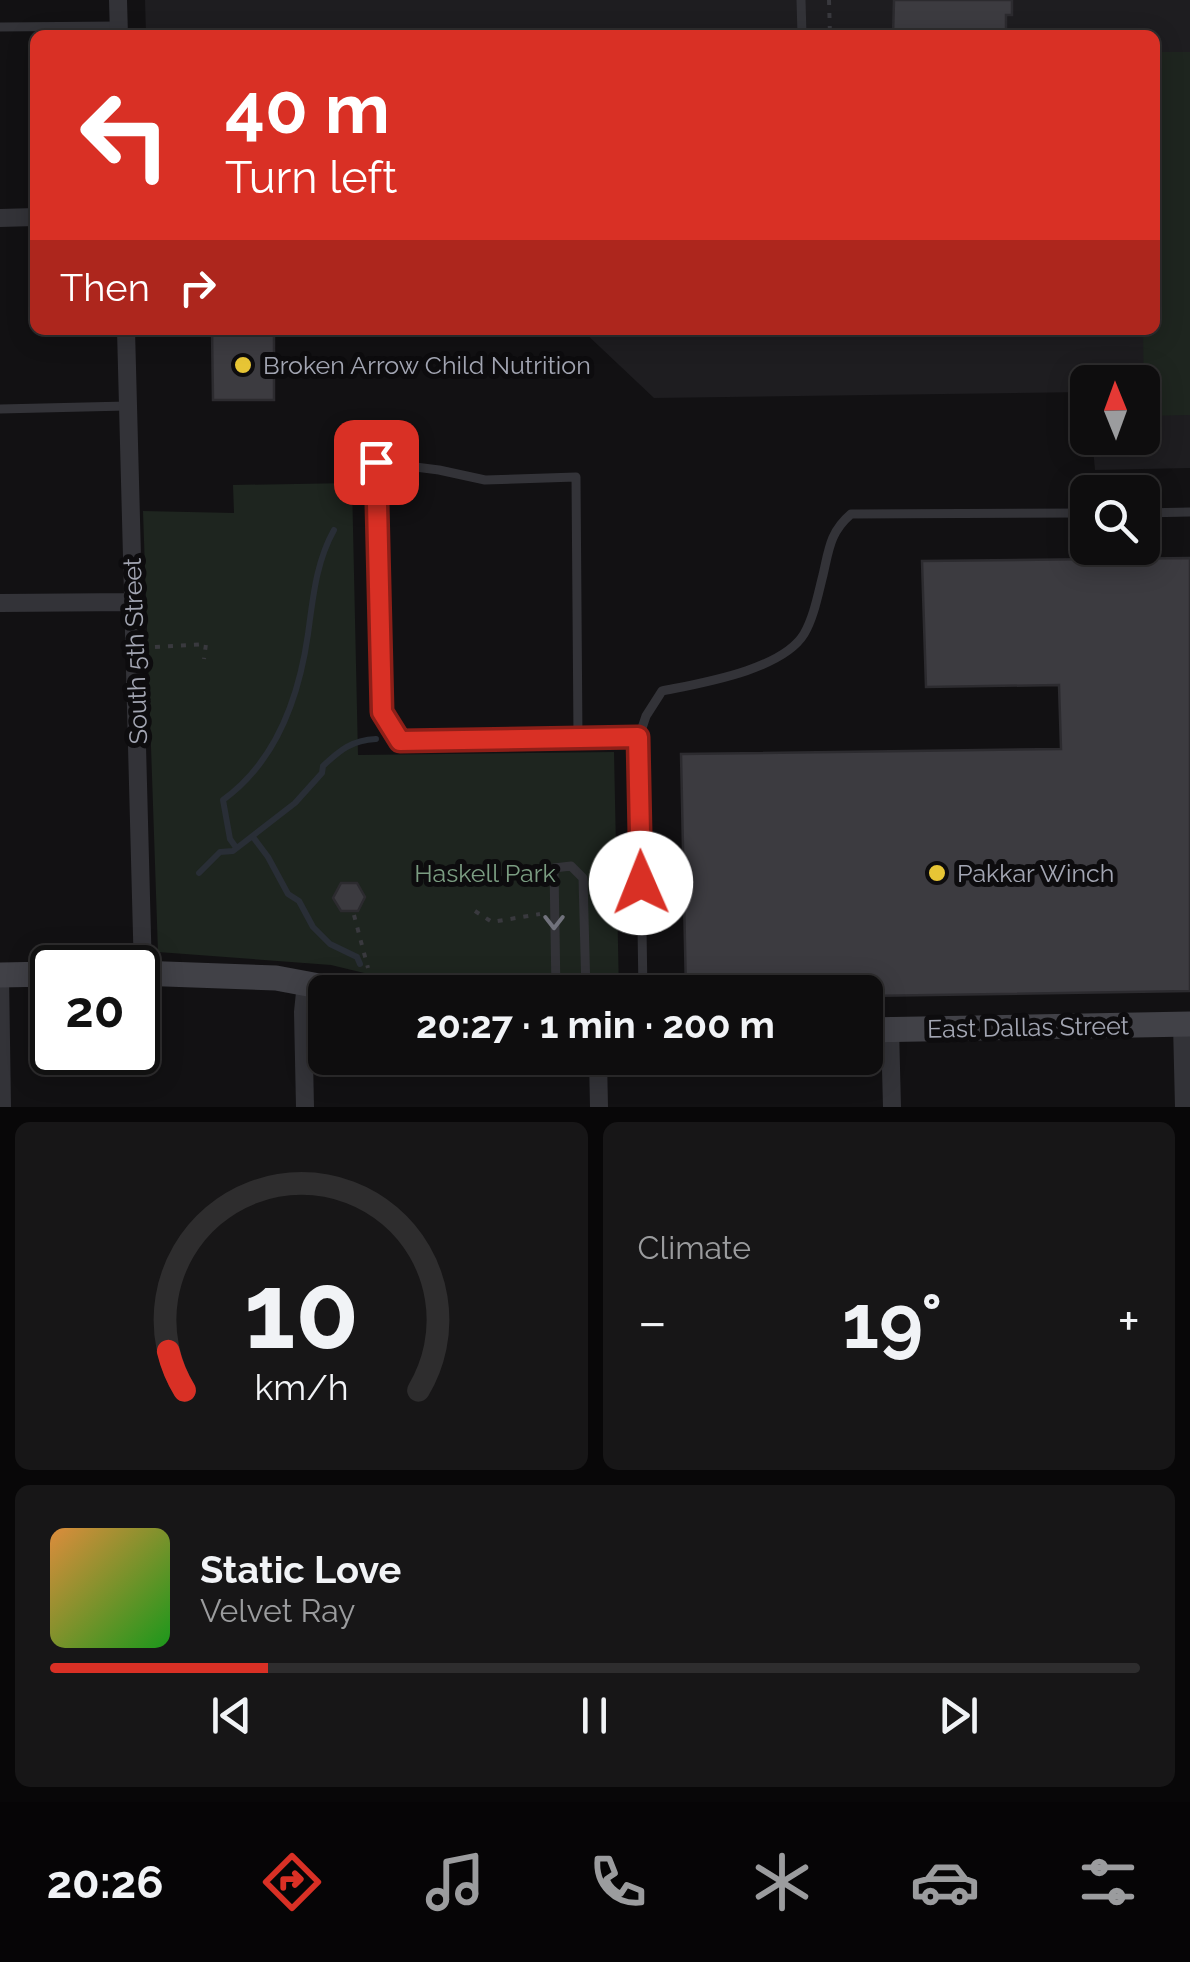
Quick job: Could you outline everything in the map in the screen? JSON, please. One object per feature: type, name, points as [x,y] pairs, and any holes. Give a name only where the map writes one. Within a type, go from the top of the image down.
[{"type":"street","points":[[118,0],[119,30]]},
{"type":"street","points":[[0,218],[30,217]]},
{"type":"street","name":"South 5th Street","points":[[126,335],[140,945]]},
{"type":"street","points":[[0,603],[134,602]]},
{"type":"street","points":[[2,1107],[0,975],[30,974]]},
{"type":"street","points":[[160,974],[306,983],[305,1107]]},
{"type":"street","points":[[1184,1107],[1186,1024]]},
{"type":"street","name":"East Dallas Street","points":[[883,1029],[1186,1024]]},
{"type":"street","points":[[883,1057],[892,1107]]},
{"type":"street","points":[[598,1075],[599,1107]]},
{"type":"lane","points":[[801,0],[802,30]]},
{"type":"lane","points":[[0,27],[119,30]]},
{"type":"lane","points":[[0,409],[127,406]]},
{"type":"lane","points":[[578,738],[576,477],[485,480],[376,462],[382,712],[400,741],[638,737]]},
{"type":"lane","points":[[643,975],[638,737],[662,691],[760,666],[803,636],[830,540],[837,526],[851,514],[1070,512]]},
{"type":"lane","points":[[1160,512],[1190,512]]},
{"type":"lane","points":[[556,975],[554,868],[572,866],[583,878],[586,975]]},
{"type":"path","points":[[830,0],[830,30]]},
{"type":"path","points":[[136,647],[206,644],[204,660]]},
{"type":"path","points":[[475,910],[492,922],[554,911]]},
{"type":"path","points":[[354,915],[368,968]]},
{"type":"shaded area","points":[[145,0],[1190,0],[1190,468],[1095,470],[1094,455],[1160,455],[1160,365],[1070,365],[1070,392],[654,398],[587,335],[1160,335],[1160,30],[146,30]]},
{"type":"green space","points":[[1160,52],[1190,52],[1190,415],[1160,416],[1160,365],[1143,365],[1143,335],[1160,335]]},
{"type":"green space","name":"Haskell Park","points":[[352,483],[358,755],[614,752],[619,975],[372,975],[331,965],[160,952],[143,511],[234,513],[233,485]]},
{"type":"building","points":[[894,0],[1012,0],[1006,30],[893,30]]},
{"type":"building","name":"Broken Arrow Child Nutrition","points":[[212,335],[274,335],[274,400],[213,400]]},
{"type":"building","name":"Pakkar Winch","points":[[1160,558],[1190,558],[1190,991],[883,996],[883,975],[686,975],[681,754],[1061,749],[1059,685],[926,687],[922,561],[1070,559],[1070,565],[1160,565]]},
{"type":"building","points":[[341,883],[357,883],[365,897],[358,911],[341,911],[333,898]]},
{"type":"waterway","points":[[235,846],[230,839],[223,800],[258,766],[282,726],[299,681],[319,567],[334,530]]},
{"type":"waterway","points":[[199,873],[220,852],[233,851],[295,803],[322,773],[323,766],[341,751],[360,741],[376,739]]},
{"type":"waterway","points":[[253,837],[313,927],[330,944],[357,957],[360,964]]},
{"type":"place","name":"Broken Arrow Child Nutrition","points":[[243,365]]},
{"type":"place","name":"Pakkar Winch","points":[[937,873]]},
{"type":"route","points":[[376,462],[382,712],[400,741],[638,737],[641,883]]}]
